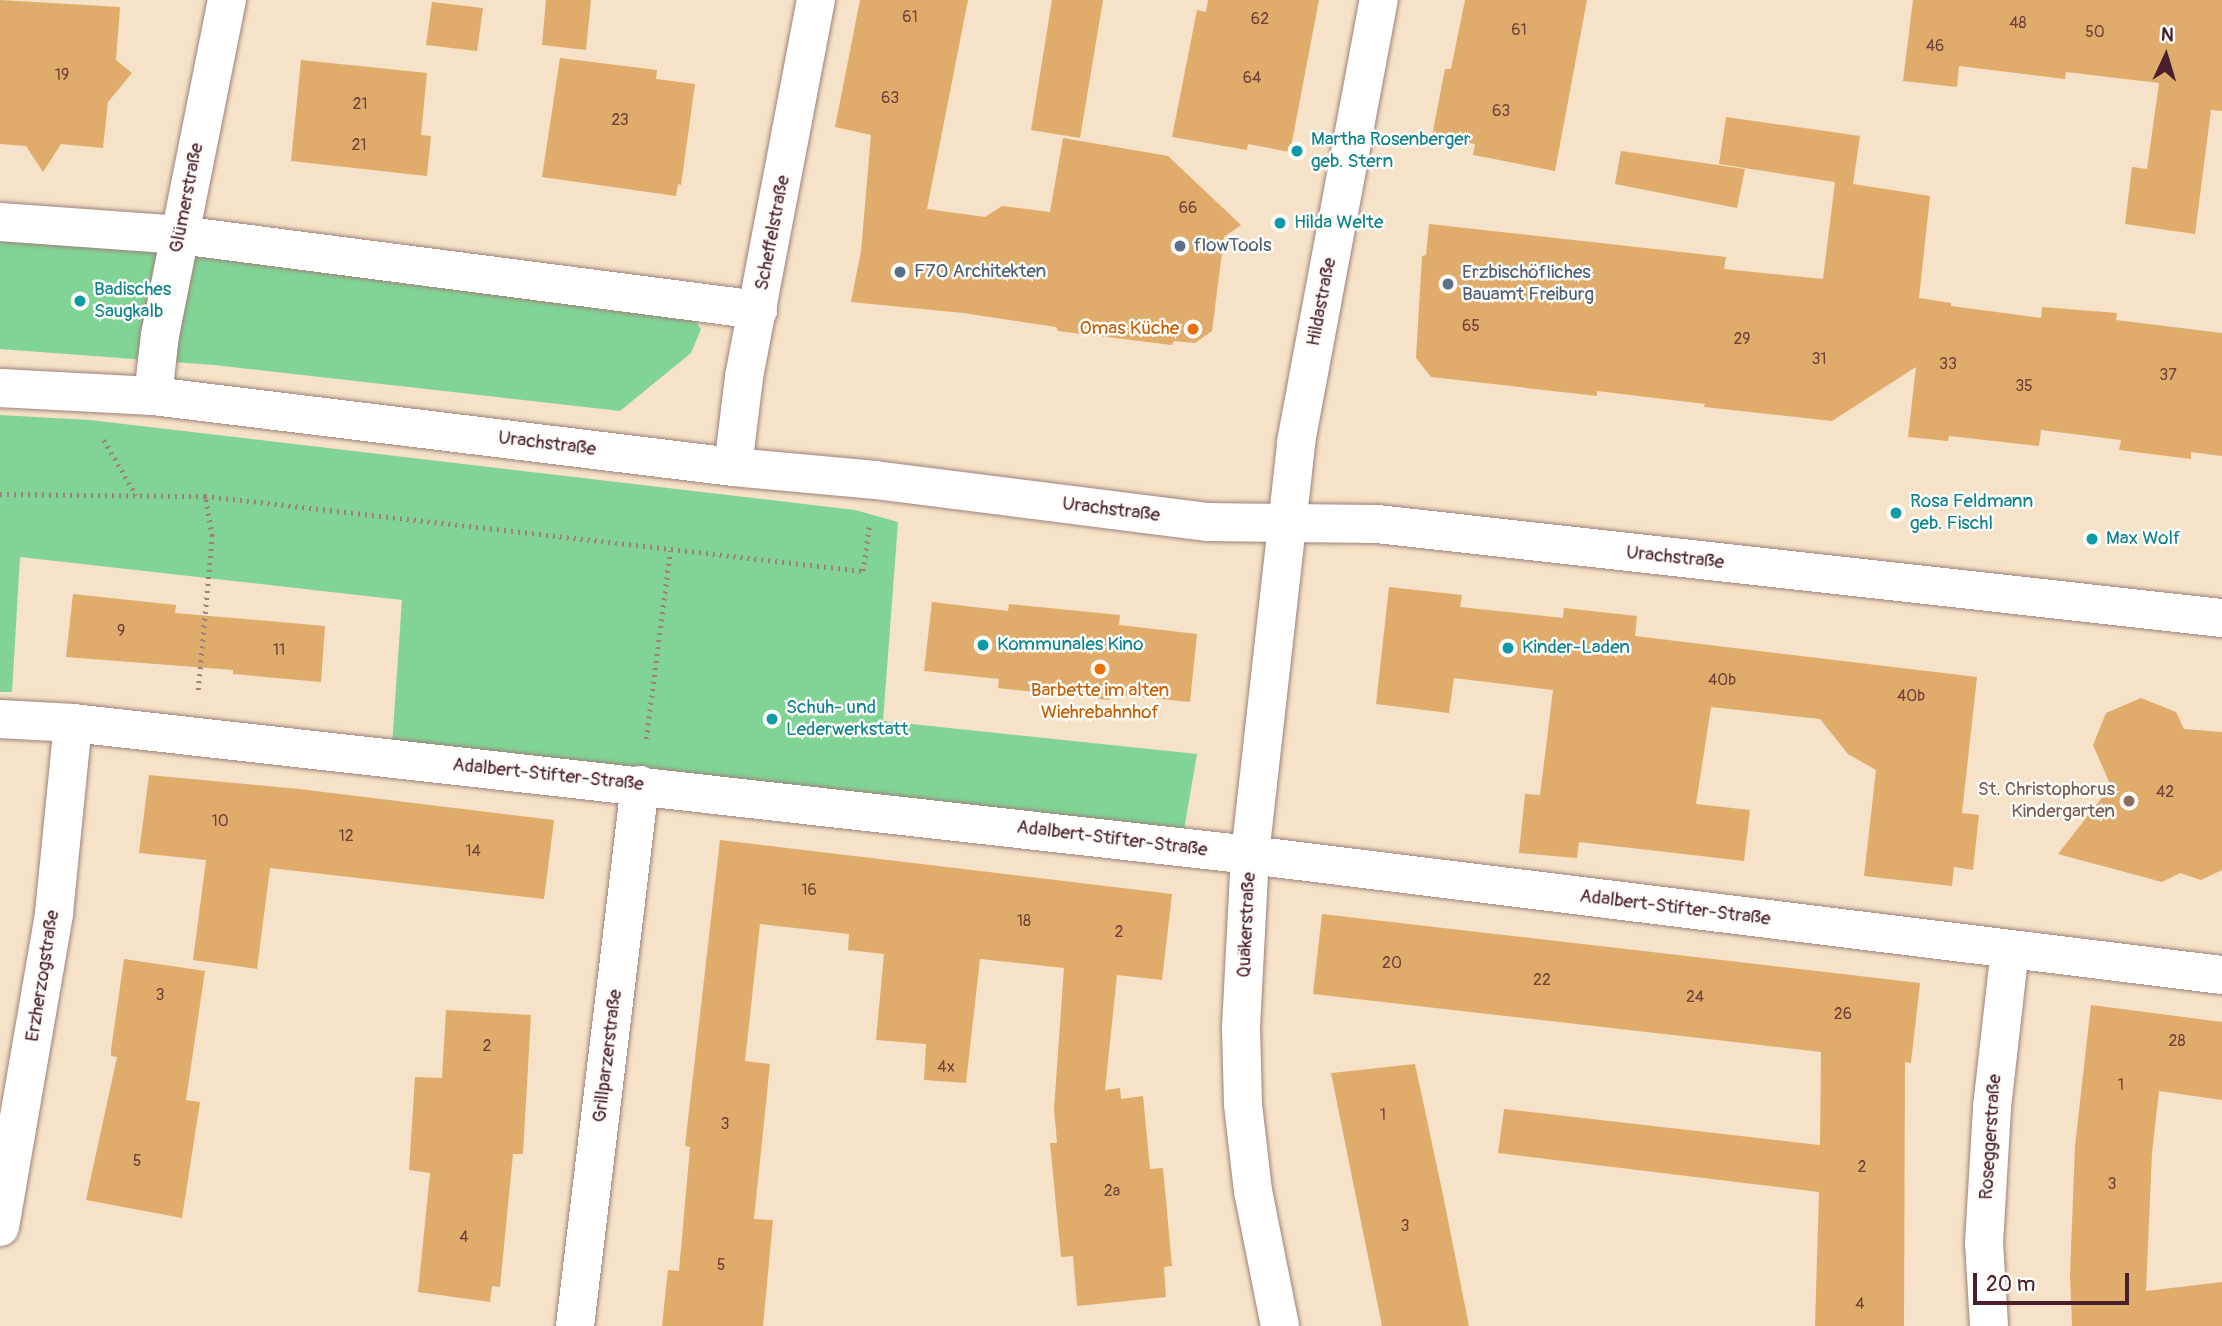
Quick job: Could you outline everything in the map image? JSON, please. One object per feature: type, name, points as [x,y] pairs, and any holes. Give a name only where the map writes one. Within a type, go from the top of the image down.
[{"type":"street","name":"Glümerstraße","points":[[153,396],[160,335],[227,0]]},
{"type":"street","name":"Scheffelstraße","points":[[733,467],[744,377],[816,0]]},
{"type":"street","name":"Hildastraße","points":[[1288,523],[1296,442],[1379,0]]},
{"type":"street","points":[[0,222],[180,234],[758,310]]},
{"type":"street","name":"Urachstraße","points":[[0,388],[153,396],[733,467],[875,480],[1208,522],[1377,524],[2222,618]]},
{"type":"street","name":"Quäkerstraße","points":[[1280,1326],[1253,1191],[1243,1104],[1241,1027],[1250,855],[1288,523]]},
{"type":"street","name":"Adalbert-Stifter-Straße","points":[[0,719],[73,723],[1250,855],[2222,975]]},
{"type":"street","name":"Erzherzogstraße","points":[[0,1227],[54,913],[73,723]]},
{"type":"street","name":"Grillparzerstraße","points":[[575,1326],[640,785]]},
{"type":"street","name":"Roseggerstraße","points":[[1989,1326],[1984,1243],[1990,1135],[2010,950]]},
{"type":"path","points":[[96,393],[94,422],[136,495]]},
{"type":"path","points":[[0,494],[205,496],[863,571],[875,480]]},
{"type":"path","points":[[194,737],[212,536],[205,496]]},
{"type":"path","points":[[640,785],[670,551]]},
{"type":"green space","points":[[0,240],[151,251],[692,317],[701,329],[691,353],[620,411],[214,365],[0,349]]},
{"type":"green space","points":[[0,415],[90,420],[855,510],[898,522],[883,721],[1197,754],[1184,830],[392,745],[402,600],[20,557],[12,692],[0,692]]},
{"type":"building","points":[[0,0],[120,7],[116,60],[132,73],[108,102],[103,148],[61,144],[43,172],[26,146],[0,144]]},
{"type":"building","points":[[546,0],[591,0],[586,50],[542,45]]},
{"type":"building","points":[[860,0],[968,0],[927,209],[985,217],[1002,206],[1050,212],[1063,138],[1168,156],[1241,225],[1224,237],[1212,331],[1195,343],[1174,341],[1172,345],[1058,331],[1056,327],[963,313],[851,302],[861,251],[871,135],[835,127]]},
{"type":"building","points":[[1052,0],[1103,0],[1080,138],[1031,130]]},
{"type":"building","points":[[1208,0],[1319,0],[1290,152],[1248,144],[1247,150],[1172,137],[1197,10],[1206,12]]},
{"type":"building","points":[[1465,0],[1587,0],[1555,171],[1473,155],[1475,144],[1432,136],[1445,69],[1451,69]]},
{"type":"building","points":[[1913,0],[2222,0],[2222,111],[2211,110],[2195,234],[2125,224],[2132,167],[2147,169],[2159,83],[2066,72],[2065,79],[1959,66],[1957,87],[1903,81]]},
{"type":"building","points":[[432,2],[483,8],[477,51],[426,45]]},
{"type":"building","points":[[560,58],[657,70],[656,79],[695,84],[681,185],[678,184],[676,196],[542,177]]},
{"type":"building","points":[[301,60],[427,73],[421,135],[431,136],[427,176],[291,161]]},
{"type":"building","points":[[1726,117],[1860,136],[1853,184],[1930,196],[1919,298],[1951,303],[1951,306],[2041,318],[2042,307],[2117,313],[2116,320],[2222,333],[2222,456],[2191,452],[2191,459],[2119,450],[2121,440],[2041,430],[2039,446],[1949,436],[1948,441],[1908,437],[1916,367],[1832,421],[1704,407],[1705,404],[1597,391],[1597,396],[1431,377],[1416,358],[1422,256],[1426,255],[1429,224],[1726,257],[1724,269],[1823,279],[1835,182],[1719,164]]},
{"type":"building","points":[[1621,151],[1745,169],[1737,208],[1615,184]]},
{"type":"building","points":[[1389,587],[1462,595],[1460,607],[1563,618],[1564,608],[1637,616],[1635,636],[1977,677],[1962,813],[1979,815],[1973,870],[1954,867],[1952,886],[1864,876],[1876,770],[1848,754],[1820,719],[1711,707],[1696,804],[1750,810],[1744,861],[1579,842],[1577,858],[1519,853],[1525,794],[1540,795],[1553,690],[1454,678],[1449,713],[1376,704]]},
{"type":"building","points":[[73,594],[176,605],[175,613],[325,626],[321,682],[233,674],[233,670],[66,657]]},
{"type":"building","points":[[932,602],[1008,611],[1009,604],[1120,615],[1119,625],[1197,634],[1190,702],[1111,694],[1110,700],[998,688],[999,679],[924,671]]},
{"type":"building","points":[[2141,698],[2176,712],[2184,729],[2222,732],[2222,870],[2201,880],[2180,873],[2162,882],[2058,854],[2111,786],[2093,745],[2106,713]]},
{"type":"building","points":[[149,775],[299,789],[554,820],[544,899],[270,868],[257,969],[193,960],[206,860],[139,853]]},
{"type":"building","points":[[720,840],[1172,894],[1162,980],[1117,975],[1105,1090],[1120,1088],[1121,1099],[1143,1096],[1150,1169],[1163,1168],[1172,1266],[1164,1267],[1166,1297],[1077,1306],[1073,1256],[1061,1257],[1050,1143],[1057,1143],[1054,1109],[1064,968],[980,959],[966,1083],[924,1080],[926,1044],[876,1040],[884,954],[848,950],[849,934],[760,924],[745,1061],[770,1064],[754,1219],[773,1220],[763,1326],[662,1326],[668,1270],[679,1271],[690,1147],[685,1146]]},
{"type":"building","points":[[1322,914],[1920,983],[1911,1063],[1905,1062],[1904,1326],[1815,1326],[1819,1192],[1498,1153],[1504,1109],[1820,1145],[1821,1052],[1313,994]]},
{"type":"building","points":[[124,959],[205,971],[186,1100],[200,1102],[182,1218],[86,1200],[117,1057],[111,1056],[111,1050]]},
{"type":"building","points":[[2091,1005],[2222,1022],[2222,1100],[2159,1091],[2152,1153],[2146,1291],[2222,1282],[2222,1326],[2072,1326],[2070,1275],[2075,1146]]},
{"type":"building","points":[[446,1010],[531,1015],[523,1154],[513,1154],[500,1287],[492,1286],[490,1302],[418,1292],[430,1173],[409,1170],[415,1077],[442,1078]]},
{"type":"building","points":[[1415,1064],[1469,1326],[1382,1326],[1331,1073]]},
{"type":"place","name":"Martha Rosenberger geb. Stern","points":[[1297,151]]},
{"type":"place","name":"Hilda Welte","points":[[1280,223]]},
{"type":"place","name":"flowTools","points":[[1180,246]]},
{"type":"place","name":"F70 Architekten","points":[[900,272]]},
{"type":"place","name":"Erzbischöfliches Bauamt Freiburg","points":[[1448,284]]},
{"type":"place","name":"Badisches Saugkalb","points":[[80,301]]},
{"type":"place","name":"Omas Küche","points":[[1193,329]]},
{"type":"place","name":"Rosa Feldmann geb. Fischl","points":[[1896,513]]},
{"type":"place","name":"Max Wolf","points":[[2092,539]]},
{"type":"place","name":"Kommunales Kino","points":[[983,645]]},
{"type":"place","name":"Kinder-Laden","points":[[1508,648]]},
{"type":"place","name":"Barbette im alten Wiehrebahnhof","points":[[1100,669]]},
{"type":"place","name":"Schuh- und Lederwerkstatt","points":[[772,719]]},
{"type":"place","name":"St. Christophorus Kindergarten","points":[[2129,801]]}]
